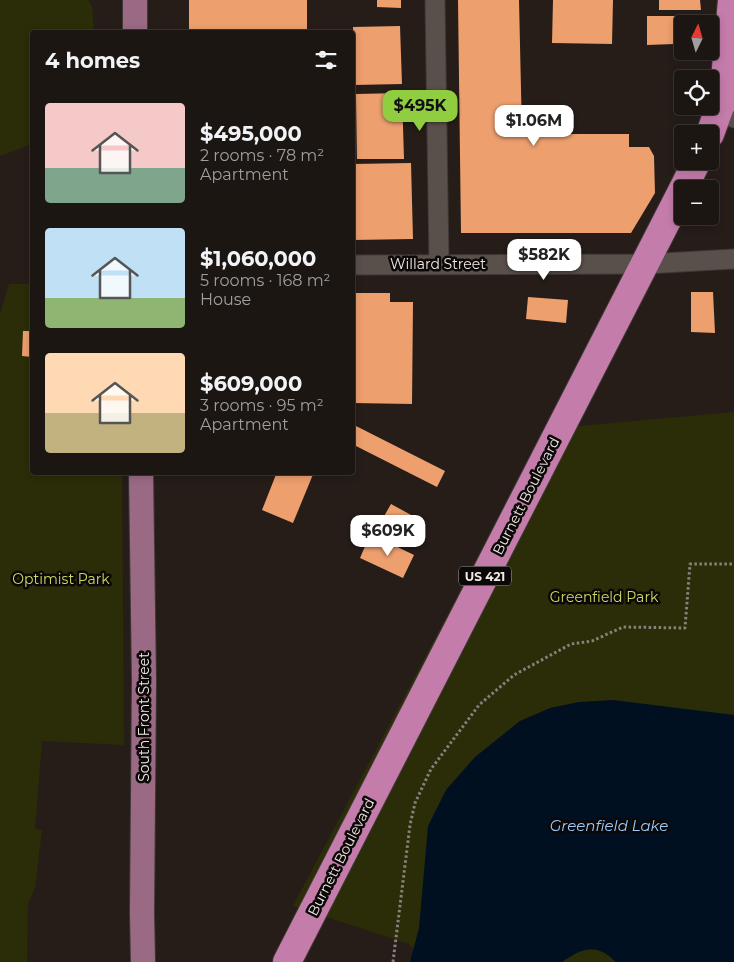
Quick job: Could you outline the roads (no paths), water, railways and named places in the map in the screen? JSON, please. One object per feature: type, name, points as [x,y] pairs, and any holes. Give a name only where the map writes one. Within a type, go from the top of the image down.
[{"type":"highway","points":[[729,110],[732,0]]},
{"type":"highway","points":[[717,125],[729,110],[734,64]]},
{"type":"highway","name":"Burnett Boulevard","points":[[287,962],[674,208]]},
{"type":"main road","points":[[134,0],[135,30]]},
{"type":"main road","name":"South Front Street","points":[[141,475],[144,682],[143,962]]},
{"type":"street","points":[[435,0],[439,264]]},
{"type":"street","name":"Willard Street","points":[[355,265],[646,264],[734,259]]},
{"type":"water","name":"Greenfield Lake","points":[[613,700],[734,715],[734,962],[616,962],[602,952],[589,949],[576,953],[562,962],[410,962],[419,928],[428,826],[446,790],[475,757],[520,721],[550,708],[579,702]]},
{"type":"park label","name":"Optimist Park","points":[[61,579]]},
{"type":"park label","name":"Greenfield Park","points":[[604,597]]}]
